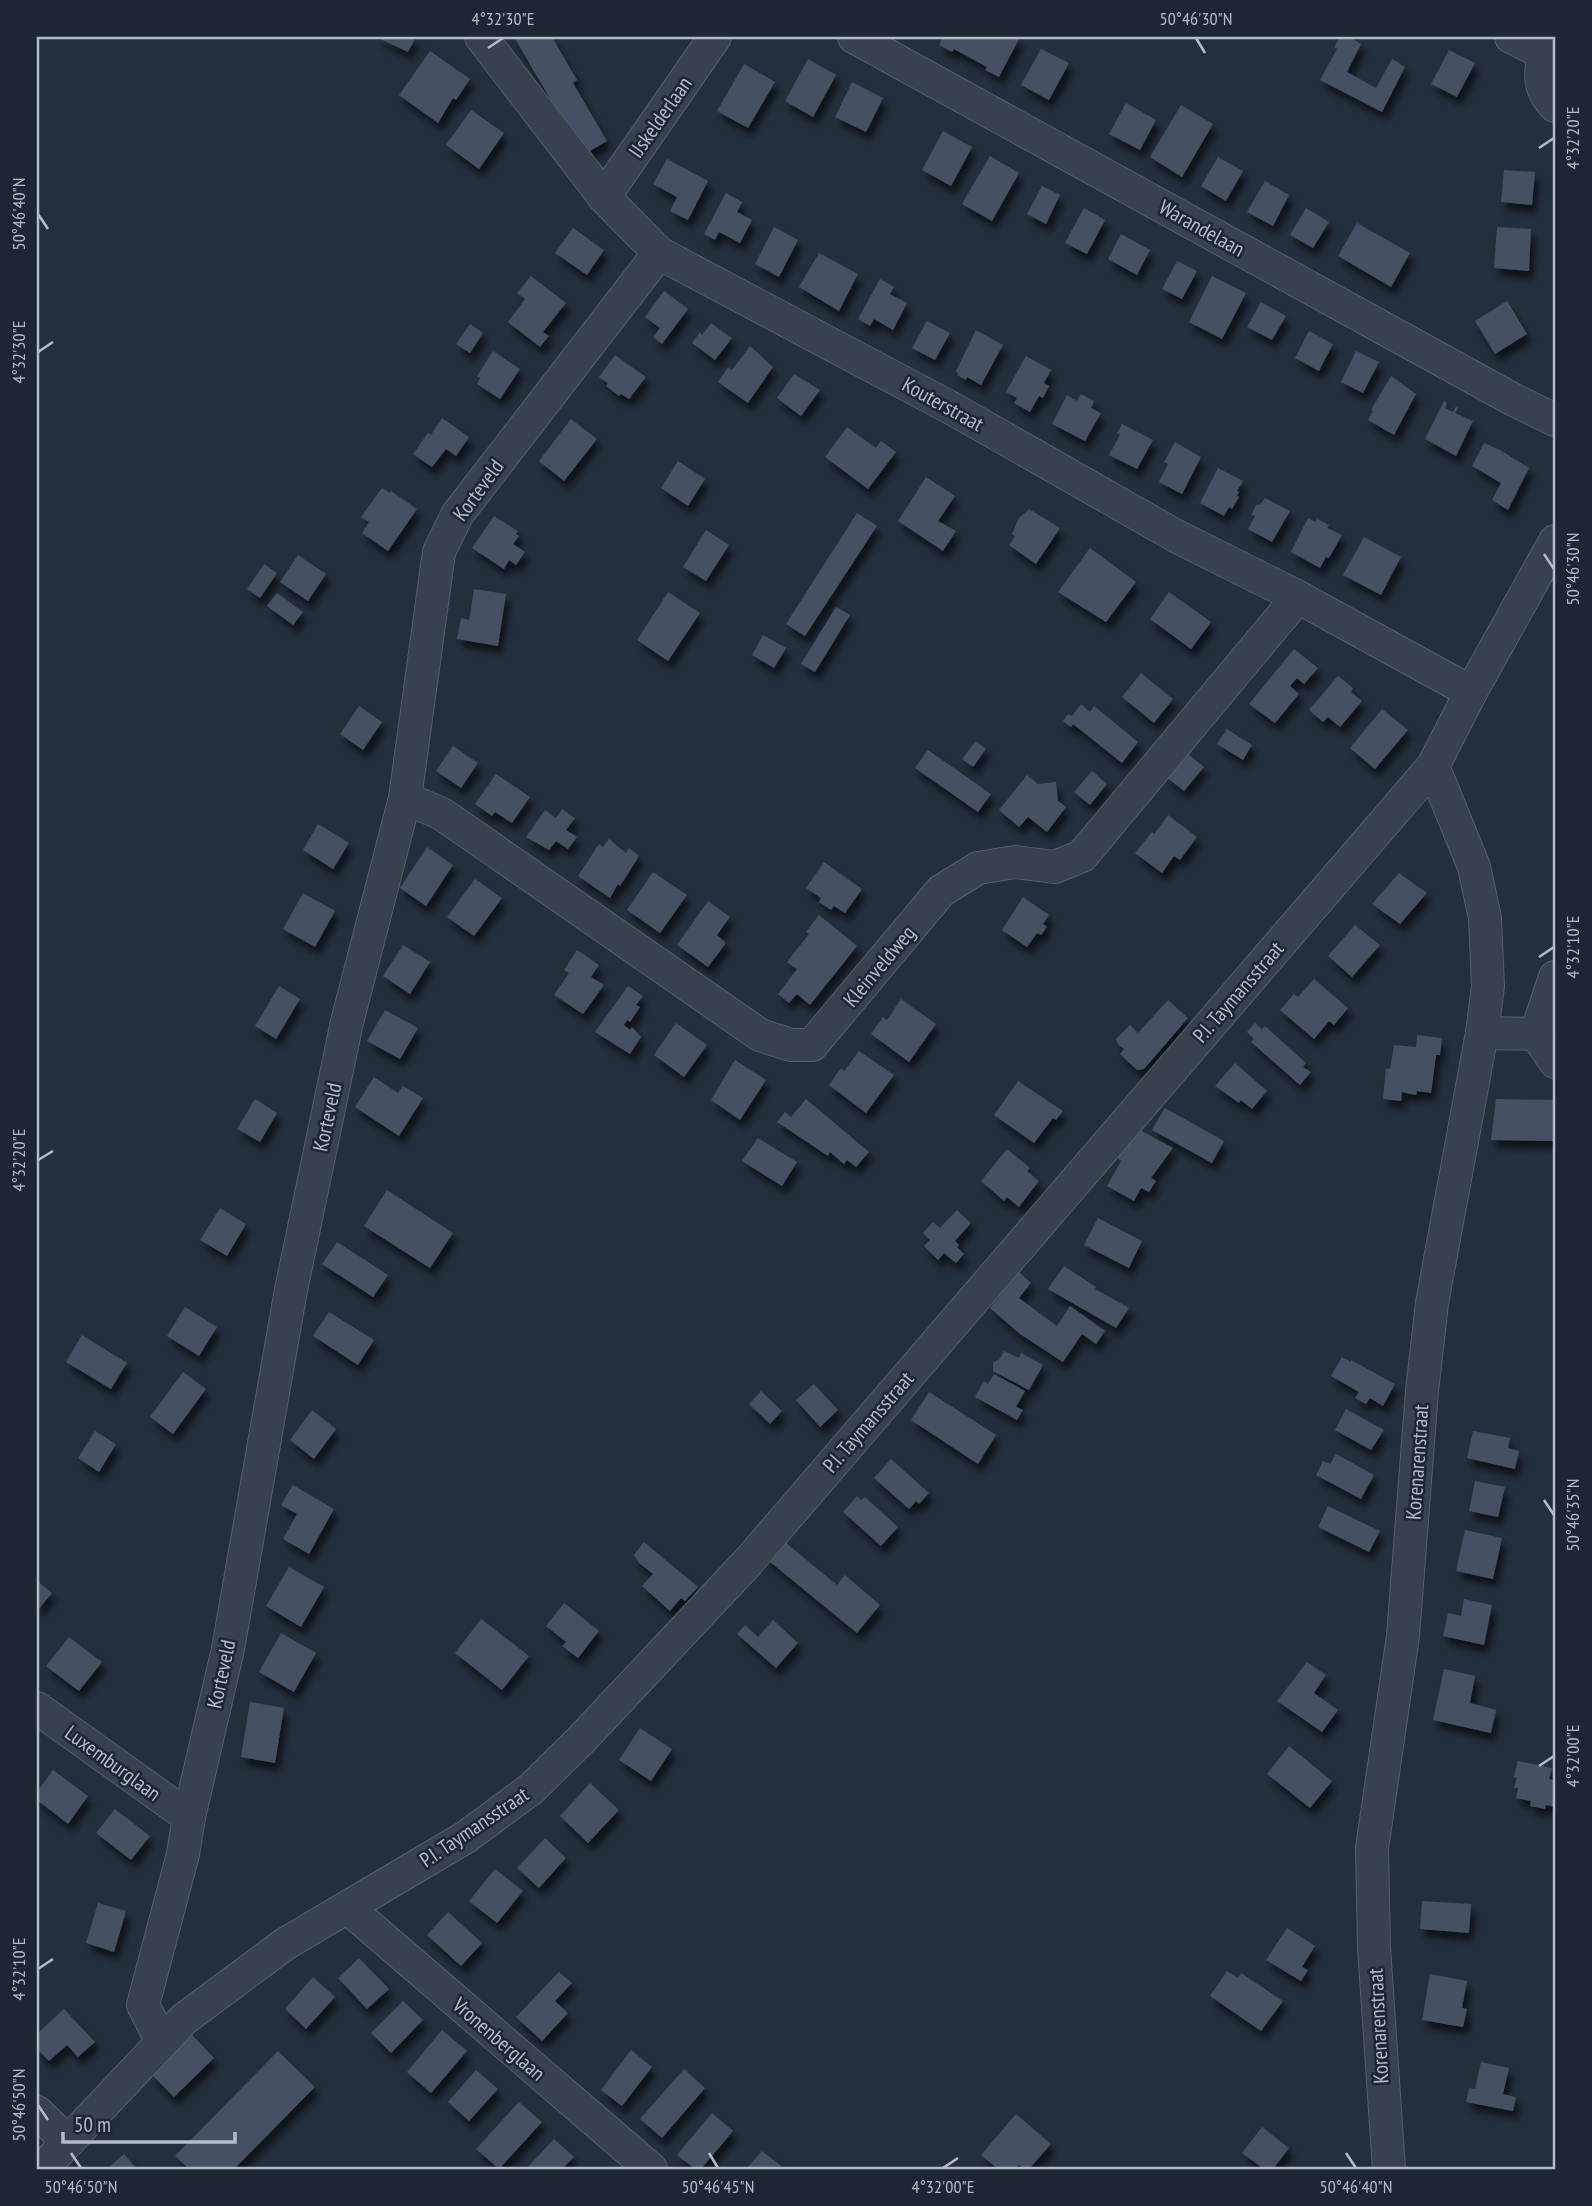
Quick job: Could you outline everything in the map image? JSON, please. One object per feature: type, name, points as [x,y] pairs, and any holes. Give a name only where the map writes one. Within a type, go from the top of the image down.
[{"type":"street","name":"Kouterstraat","points":[[481,37],[604,197],[659,253],[953,409],[1176,536],[1298,597],[1471,692]]},
{"type":"street","name":"IJskelderlaan","points":[[604,197],[715,37]]},
{"type":"street","name":"Warandelaan","points":[[854,37],[1554,419]]},
{"type":"street","points":[[1511,37],[1550,48],[1541,68],[1541,81],[1545,94],[1555,106]]},
{"type":"street","name":"Korteveld","points":[[162,2042],[143,2005],[183,1854],[228,1649],[290,1290],[341,1049],[405,798],[439,552],[457,515],[659,253]]},
{"type":"street","name":"P.I. Taymansstraat","points":[[42,2169],[184,2019],[285,1944],[466,1837],[531,1789],[580,1741],[748,1562],[1433,765],[1555,541]]},
{"type":"street","name":"Kleinveldweg","points":[[405,798],[442,814],[760,1035],[792,1045],[812,1045],[941,891],[978,868],[1016,862],[1055,867],[1082,856],[1298,597]]},
{"type":"street","name":"Korenarenstraat","points":[[1389,2169],[1374,1948],[1372,1848],[1403,1636],[1422,1391],[1432,1303],[1482,1033],[1488,986],[1485,918],[1474,867],[1433,765]]},
{"type":"street","points":[[1536,1034],[1555,977]]},
{"type":"street","points":[[1482,1033],[1536,1034]]},
{"type":"street","points":[[1536,1034],[1555,1062]]},
{"type":"street","name":"Luxemburglaan","points":[[37,1708],[189,1817]]},
{"type":"street","name":"Vronenberglaan","points":[[348,1908],[651,2169]]},
{"type":"street","points":[[37,2112],[68,2142]]},
{"type":"building","points":[[376,37],[416,37],[408,52]]},
{"type":"building","points":[[514,37],[552,37],[577,80],[573,83],[607,141],[583,155]]},
{"type":"building","points":[[943,37],[1020,37],[999,77],[985,70],[987,67],[954,49],[952,52],[939,45]]},
{"type":"building","points":[[1340,37],[1349,37],[1361,44],[1347,72],[1376,88],[1392,59],[1405,67],[1382,112],[1320,80],[1337,49],[1334,47]]},
{"type":"building","points":[[1041,49],[1069,63],[1049,100],[1021,85]]},
{"type":"building","points":[[1449,50],[1475,63],[1457,97],[1431,84]]},
{"type":"building","points":[[430,51],[470,79],[456,100],[453,98],[438,123],[399,95]]},
{"type":"building","points":[[808,59],[836,75],[813,117],[785,101]]},
{"type":"building","points":[[744,64],[775,82],[748,128],[717,111]]},
{"type":"building","points":[[852,82],[883,98],[866,132],[835,117]]},
{"type":"building","points":[[1126,103],[1156,120],[1140,150],[1109,134]]},
{"type":"building","points":[[1181,105],[1213,124],[1182,177],[1150,157]]},
{"type":"building","points":[[471,110],[504,133],[479,169],[446,145]]},
{"type":"building","points":[[943,131],[972,147],[951,186],[922,170]]},
{"type":"building","points":[[990,156],[1019,173],[992,221],[962,204]]},
{"type":"building","points":[[1218,157],[1243,171],[1226,201],[1201,186]]},
{"type":"building","points":[[667,159],[708,181],[688,220],[670,211],[677,197],[653,184]]},
{"type":"building","points":[[1504,170],[1535,172],[1532,205],[1501,202]]},
{"type":"building","points":[[1265,181],[1289,195],[1273,226],[1247,212]]},
{"type":"building","points":[[1042,186],[1060,195],[1046,224],[1027,214]]},
{"type":"building","points":[[726,193],[742,202],[737,212],[752,220],[740,243],[719,232],[715,240],[704,234]]},
{"type":"building","points":[[1084,208],[1105,220],[1087,254],[1065,243]]},
{"type":"building","points":[[1306,208],[1329,222],[1313,248],[1290,235]]},
{"type":"building","points":[[1357,223],[1410,253],[1391,287],[1338,256]]},
{"type":"building","points":[[774,227],[798,240],[779,277],[755,264]]},
{"type":"building","points":[[1497,227],[1531,229],[1529,271],[1494,268]]},
{"type":"building","points":[[573,228],[604,250],[587,275],[555,253]]},
{"type":"building","points":[[1121,234],[1150,250],[1137,275],[1108,259]]},
{"type":"building","points":[[819,253],[858,274],[839,311],[799,287]]},
{"type":"building","points":[[1177,261],[1197,271],[1182,299],[1162,289]]},
{"type":"building","points":[[531,276],[566,303],[543,332],[549,336],[540,347],[508,322],[525,299],[517,293]]},
{"type":"building","points":[[1212,276],[1246,293],[1222,339],[1189,322]]},
{"type":"building","points":[[880,279],[894,287],[890,294],[907,303],[893,330],[874,319],[870,326],[858,319]]},
{"type":"building","points":[[664,291],[688,309],[662,344],[653,337],[660,328],[645,317]]},
{"type":"building","points":[[1507,301],[1527,334],[1495,354],[1475,321]]},
{"type":"building","points":[[1261,302],[1286,316],[1272,340],[1247,327]]},
{"type":"building","points":[[927,321],[950,333],[935,360],[912,348]]},
{"type":"building","points":[[711,323],[732,338],[715,360],[692,343]]},
{"type":"building","points":[[470,324],[483,333],[470,353],[456,344]]},
{"type":"building","points":[[976,330],[1003,345],[981,385],[957,375],[956,371]]},
{"type":"building","points":[[1309,331],[1333,344],[1319,371],[1295,358]]},
{"type":"building","points":[[750,346],[773,367],[748,403],[718,382],[728,367],[732,370]]},
{"type":"building","points":[[493,351],[520,369],[500,399],[477,384],[480,378],[477,376]]},
{"type":"building","points":[[1356,351],[1379,362],[1363,393],[1341,382]]},
{"type":"building","points":[[615,355],[646,377],[629,399],[621,394],[619,396],[599,377]]},
{"type":"building","points":[[1026,356],[1051,370],[1044,383],[1049,386],[1043,398],[1039,396],[1030,412],[1014,403],[1017,398],[1006,392]]},
{"type":"building","points":[[794,374],[820,390],[801,416],[777,398]]},
{"type":"building","points":[[1391,376],[1416,394],[1394,435],[1368,420]]},
{"type":"building","points":[[1081,394],[1094,401],[1091,408],[1101,413],[1085,441],[1052,424],[1067,395],[1077,401]]},
{"type":"building","points":[[1444,401],[1447,403],[1445,408],[1453,412],[1456,407],[1458,408],[1455,413],[1473,421],[1456,456],[1425,439]]},
{"type":"building","points":[[442,418],[469,437],[456,456],[446,449],[432,467],[413,454]]},
{"type":"building","points":[[571,419],[597,439],[564,481],[539,461]]},
{"type":"building","points":[[1122,424],[1153,440],[1137,469],[1109,455],[1120,435],[1117,433]]},
{"type":"building","points":[[847,427],[876,448],[881,441],[896,452],[868,489],[825,457]]},
{"type":"building","points":[[1175,442],[1201,457],[1182,494],[1159,482],[1168,464],[1164,462]]},
{"type":"building","points":[[1484,443],[1529,468],[1508,510],[1492,500],[1501,483],[1472,466]]},
{"type":"building","points":[[678,461],[705,479],[688,506],[661,488]]},
{"type":"building","points":[[1218,468],[1243,481],[1237,491],[1239,497],[1224,516],[1200,503]]},
{"type":"building","points":[[926,477],[955,496],[938,521],[956,531],[943,551],[898,521]]},
{"type":"building","points":[[382,488],[417,509],[388,551],[362,533],[369,522],[361,517]]},
{"type":"building","points":[[1265,498],[1290,511],[1272,542],[1248,529],[1255,516],[1251,515],[1257,504],[1260,505]]},
{"type":"building","points":[[1029,509],[1060,528],[1036,564],[1009,545],[1015,536],[1012,534],[1019,518]]},
{"type":"building","points":[[857,513],[877,526],[805,636],[786,624]]},
{"type":"building","points":[[494,516],[518,531],[516,534],[519,536],[513,544],[525,552],[516,565],[509,560],[504,569],[472,548]]},
{"type":"building","points":[[1308,518],[1329,525],[1327,528],[1342,535],[1320,568],[1291,552]]},
{"type":"building","points":[[706,530],[729,545],[706,581],[683,567]]},
{"type":"building","points":[[1364,537],[1401,557],[1381,595],[1343,575]]},
{"type":"building","points":[[1090,548],[1136,582],[1106,622],[1058,592]]},
{"type":"building","points":[[298,555],[326,574],[308,601],[280,582]]},
{"type":"building","points":[[264,564],[277,573],[260,598],[247,589]]},
{"type":"building","points":[[474,589],[506,594],[498,646],[457,639],[461,618],[469,620]]},
{"type":"building","points":[[668,592],[700,613],[668,661],[637,640]]},
{"type":"building","points":[[1169,592],[1211,622],[1191,649],[1150,619]]},
{"type":"building","points":[[277,593],[303,612],[293,625],[267,606]]},
{"type":"building","points":[[836,607],[850,615],[815,672],[801,664]]},
{"type":"building","points":[[763,635],[786,648],[774,668],[752,655]]},
{"type":"building","points":[[1294,649],[1318,668],[1304,684],[1297,678],[1290,686],[1299,694],[1275,723],[1249,704]]},
{"type":"building","points":[[1141,673],[1173,699],[1154,723],[1122,697]]},
{"type":"building","points":[[1338,676],[1353,688],[1351,692],[1362,701],[1340,727],[1328,717],[1323,722],[1309,710]]},
{"type":"building","points":[[1081,704],[1090,712],[1094,706],[1138,742],[1122,763],[1073,724],[1071,727],[1063,721],[1068,714],[1072,716]]},
{"type":"building","points":[[359,706],[382,722],[363,750],[340,734]]},
{"type":"building","points":[[1382,709],[1408,730],[1375,769],[1350,748]]},
{"type":"building","points":[[1227,729],[1252,745],[1243,760],[1217,744]]},
{"type":"building","points":[[976,741],[986,749],[973,767],[962,759]]},
{"type":"building","points":[[453,746],[478,763],[461,788],[436,771]]},
{"type":"building","points":[[928,750],[991,794],[978,812],[915,768]]},
{"type":"building","points":[[1187,753],[1204,767],[1184,791],[1166,777]]},
{"type":"building","points":[[1092,771],[1107,784],[1090,805],[1074,792]]},
{"type":"building","points":[[496,774],[530,797],[512,823],[495,812],[492,816],[475,804]]},
{"type":"building","points":[[1027,775],[1038,784],[1056,782],[1058,801],[1066,807],[1047,832],[1028,817],[1019,827],[999,810]]},
{"type":"building","points":[[562,809],[575,818],[566,830],[577,837],[568,849],[556,841],[549,850],[526,837],[545,810],[556,818]]},
{"type":"building","points":[[1168,815],[1197,837],[1180,860],[1174,856],[1162,873],[1135,853]]},
{"type":"building","points":[[318,824],[349,843],[333,869],[303,850]]},
{"type":"building","points":[[609,839],[626,853],[629,848],[639,856],[610,898],[578,876],[599,844],[603,847]]},
{"type":"building","points":[[427,847],[453,865],[426,906],[400,888]]},
{"type":"building","points":[[824,862],[862,889],[845,913],[834,906],[831,910],[819,902],[821,898],[806,888]]},
{"type":"building","points":[[653,872],[687,895],[660,933],[627,910]]},
{"type":"building","points":[[1399,873],[1427,893],[1400,924],[1372,904]]},
{"type":"building","points":[[475,879],[502,898],[474,936],[447,917]]},
{"type":"building","points":[[303,893],[335,911],[315,947],[283,929]]},
{"type":"building","points":[[1023,897],[1049,915],[1043,924],[1047,927],[1041,935],[1037,933],[1027,947],[1002,930]]},
{"type":"building","points":[[708,901],[730,917],[717,935],[726,943],[708,967],[677,945]]},
{"type":"building","points":[[819,915],[857,946],[810,1005],[797,994],[789,1003],[778,994],[797,969],[787,962],[809,934],[806,932]]},
{"type":"building","points":[[1355,925],[1380,945],[1352,977],[1328,956]]},
{"type":"building","points":[[403,945],[430,962],[410,994],[383,976]]},
{"type":"building","points":[[577,950],[599,965],[591,977],[604,985],[583,1014],[554,995],[569,973],[564,970]]},
{"type":"building","points":[[1314,979],[1348,1008],[1334,1025],[1329,1021],[1314,1039],[1280,1010],[1294,994],[1298,997]]},
{"type":"building","points":[[279,986],[300,999],[276,1039],[255,1026]]},
{"type":"building","points":[[628,986],[643,996],[636,1005],[640,1007],[630,1022],[627,1020],[624,1025],[630,1030],[632,1027],[641,1037],[630,1054],[595,1032]]},
{"type":"building","points":[[901,999],[936,1024],[909,1062],[871,1034],[883,1017],[887,1020]]},
{"type":"building","points":[[1168,1000],[1188,1018],[1144,1069],[1137,1070],[1120,1054],[1124,1049],[1116,1039],[1130,1025],[1138,1033]]},
{"type":"building","points":[[385,1010],[418,1028],[400,1059],[367,1041]]},
{"type":"building","points":[[676,1023],[707,1045],[684,1077],[654,1055]]},
{"type":"building","points":[[1255,1023],[1262,1029],[1265,1026],[1306,1063],[1303,1067],[1311,1072],[1300,1085],[1251,1042],[1254,1039],[1247,1032]]},
{"type":"building","points":[[1417,1035],[1442,1038],[1440,1055],[1436,1055],[1431,1093],[1417,1091],[1416,1095],[1402,1092],[1401,1101],[1383,1099],[1386,1068],[1390,1069],[1394,1045],[1416,1047]]},
{"type":"building","points":[[859,1051],[894,1075],[866,1113],[829,1085],[841,1068],[844,1071]]},
{"type":"building","points":[[735,1060],[766,1080],[740,1120],[711,1100]]},
{"type":"building","points":[[1235,1063],[1267,1091],[1252,1109],[1215,1086]]},
{"type":"building","points":[[374,1077],[398,1093],[403,1086],[423,1098],[399,1136],[355,1107]]},
{"type":"building","points":[[1018,1081],[1063,1111],[1056,1120],[1053,1118],[1034,1143],[994,1115]]},
{"type":"building","points":[[255,1099],[277,1113],[260,1142],[237,1129]]},
{"type":"building","points":[[806,1099],[869,1152],[856,1167],[847,1160],[844,1164],[830,1152],[828,1156],[777,1122],[785,1112],[791,1117]]},
{"type":"building","points":[[1496,1099],[1555,1100],[1555,1141],[1491,1140]]},
{"type":"building","points":[[1165,1108],[1224,1141],[1212,1163],[1152,1130]]},
{"type":"building","points":[[1138,1129],[1173,1148],[1151,1178],[1156,1181],[1149,1192],[1141,1188],[1134,1201],[1107,1186],[1121,1161],[1116,1156]]},
{"type":"building","points":[[758,1138],[797,1162],[782,1186],[742,1161]]},
{"type":"building","points":[[1007,1149],[1030,1168],[1027,1171],[1039,1181],[1019,1207],[1007,1197],[1004,1201],[981,1181]]},
{"type":"building","points":[[387,1190],[453,1233],[430,1268],[364,1226]]},
{"type":"building","points":[[220,1208],[246,1224],[227,1256],[200,1240]]},
{"type":"building","points":[[957,1210],[971,1223],[955,1241],[964,1254],[956,1263],[944,1253],[938,1260],[924,1246],[930,1240],[923,1233],[933,1222],[940,1228]]},
{"type":"building","points":[[1098,1218],[1142,1241],[1129,1268],[1084,1245]]},
{"type":"building","points":[[337,1242],[388,1275],[373,1297],[322,1264]]},
{"type":"building","points":[[1064,1266],[1096,1287],[1095,1289],[1129,1308],[1116,1328],[1048,1289]]},
{"type":"building","points":[[1019,1272],[1031,1283],[1019,1298],[1057,1326],[1070,1306],[1105,1331],[1096,1344],[1082,1334],[1063,1362],[1020,1334],[990,1308]]},
{"type":"building","points":[[185,1307],[217,1327],[199,1356],[167,1336]]},
{"type":"building","points":[[329,1312],[374,1340],[358,1365],[313,1336]]},
{"type":"building","points":[[82,1335],[127,1363],[111,1389],[66,1362]]},
{"type":"building","points":[[1004,1351],[1019,1358],[1021,1353],[1043,1365],[1029,1390],[993,1371],[993,1362],[999,1360]]},
{"type":"building","points":[[1342,1357],[1395,1384],[1383,1406],[1370,1398],[1366,1404],[1355,1398],[1359,1392],[1331,1376]]},
{"type":"building","points":[[183,1372],[206,1389],[173,1434],[150,1417]]},
{"type":"building","points":[[994,1374],[1025,1391],[1016,1407],[1023,1410],[1017,1420],[975,1397],[984,1381],[988,1384]]},
{"type":"building","points":[[814,1384],[838,1410],[820,1427],[796,1400]]},
{"type":"building","points":[[761,1391],[782,1411],[770,1424],[749,1404]]},
{"type":"building","points":[[929,1392],[996,1435],[978,1464],[911,1420]]},
{"type":"building","points":[[1346,1409],[1384,1430],[1371,1450],[1335,1430]]},
{"type":"building","points":[[312,1410],[336,1429],[314,1459],[290,1440]]},
{"type":"building","points":[[95,1431],[116,1444],[99,1472],[78,1458]]},
{"type":"building","points":[[1473,1431],[1510,1438],[1508,1448],[1519,1451],[1515,1469],[1467,1458]]},
{"type":"building","points":[[1336,1454],[1374,1475],[1361,1499],[1316,1475],[1323,1461],[1330,1464]]},
{"type":"building","points":[[891,1459],[929,1493],[919,1504],[916,1501],[909,1509],[874,1478]]},
{"type":"building","points":[[1475,1481],[1505,1487],[1498,1517],[1469,1511]]},
{"type":"building","points":[[293,1485],[334,1509],[309,1554],[283,1539],[297,1514],[281,1505]]},
{"type":"building","points":[[857,1496],[861,1500],[865,1497],[898,1527],[881,1546],[843,1512]]},
{"type":"building","points":[[1328,1506],[1380,1531],[1369,1552],[1318,1527]]},
{"type":"building","points":[[1465,1530],[1502,1538],[1493,1579],[1456,1571]]},
{"type":"building","points":[[780,1538],[837,1585],[845,1575],[880,1605],[857,1633],[764,1557]]},
{"type":"building","points":[[644,1542],[698,1587],[685,1601],[681,1598],[670,1611],[642,1586],[653,1574],[639,1563],[634,1555]]},
{"type":"building","points":[[289,1567],[324,1587],[301,1627],[266,1606]]},
{"type":"building","points":[[37,1581],[52,1593],[37,1611]]},
{"type":"building","points":[[1464,1599],[1492,1605],[1484,1645],[1443,1636],[1448,1613],[1461,1616]]},
{"type":"building","points":[[564,1603],[599,1631],[578,1658],[562,1646],[566,1642],[546,1626]]},
{"type":"building","points":[[481,1619],[529,1656],[502,1690],[455,1653]]},
{"type":"building","points":[[773,1620],[798,1643],[776,1668],[737,1634],[745,1625],[758,1637]]},
{"type":"building","points":[[281,1633],[316,1653],[294,1692],[259,1672]]},
{"type":"building","points":[[69,1637],[102,1662],[79,1691],[46,1666]]},
{"type":"building","points":[[1307,1662],[1326,1675],[1314,1693],[1338,1710],[1322,1732],[1277,1701]]},
{"type":"building","points":[[1444,1669],[1475,1676],[1470,1703],[1496,1710],[1491,1733],[1433,1720]]},
{"type":"building","points":[[250,1702],[284,1708],[275,1763],[241,1757]]},
{"type":"building","points":[[640,1728],[672,1749],[651,1781],[619,1760]]},
{"type":"building","points":[[1289,1746],[1332,1781],[1310,1808],[1267,1774]]},
{"type":"building","points":[[1518,1761],[1552,1768],[1549,1779],[1555,1781],[1555,1807],[1546,1805],[1545,1809],[1530,1806],[1531,1801],[1516,1798],[1518,1788],[1514,1788],[1517,1778],[1514,1777]]},
{"type":"building","points":[[53,1770],[88,1796],[68,1824],[37,1800],[37,1792]]},
{"type":"building","points":[[590,1783],[619,1810],[588,1843],[560,1816]]},
{"type":"building","points":[[115,1809],[150,1836],[131,1860],[96,1833]]},
{"type":"building","points":[[545,1838],[566,1858],[539,1888],[517,1868]]},
{"type":"building","points":[[495,1869],[523,1891],[497,1923],[469,1901]]},
{"type":"building","points":[[1422,1901],[1471,1904],[1469,1933],[1420,1929]]},
{"type":"building","points":[[98,1903],[126,1911],[114,1952],[86,1943]]},
{"type":"building","points":[[448,1912],[482,1943],[461,1966],[427,1935]]},
{"type":"building","points":[[1287,1928],[1315,1946],[1302,1967],[1308,1970],[1301,1981],[1266,1960]]},
{"type":"building","points":[[359,1958],[389,1989],[367,2009],[338,1978]]},
{"type":"building","points":[[1227,1971],[1238,1978],[1241,1973],[1283,2001],[1261,2031],[1210,1996]]},
{"type":"building","points":[[559,1972],[572,1983],[555,2001],[568,2013],[542,2041],[516,2017]]},
{"type":"building","points":[[1430,1974],[1467,1981],[1462,2008],[1467,2009],[1463,2027],[1422,2020]]},
{"type":"building","points":[[313,1977],[335,1997],[306,2029],[285,2009]]},
{"type":"building","points":[[403,2001],[423,2020],[391,2053],[371,2033]]},
{"type":"building","points":[[64,2009],[95,2042],[78,2057],[67,2045],[49,2061],[37,2049],[37,2034]]},
{"type":"building","points":[[442,2030],[467,2051],[431,2093],[407,2072]]},
{"type":"building","points":[[191,2034],[214,2058],[174,2097],[151,2074]]},
{"type":"building","points":[[631,2050],[652,2067],[622,2106],[601,2090]]},
{"type":"building","points":[[278,2051],[315,2087],[234,2169],[189,2169],[175,2156]]},
{"type":"building","points":[[1481,2062],[1509,2068],[1503,2094],[1516,2097],[1513,2111],[1466,2102],[1469,2088],[1475,2089]]},
{"type":"building","points":[[684,2069],[705,2088],[662,2138],[640,2119]]},
{"type":"building","points":[[476,2070],[498,2089],[469,2121],[448,2102]]},
{"type":"building","points":[[519,2102],[542,2122],[499,2169],[476,2149]]},
{"type":"building","points":[[712,2113],[733,2131],[701,2169],[695,2169],[677,2155]]},
{"type":"building","points":[[1016,2114],[1051,2144],[1029,2169],[1019,2165],[1016,2169],[998,2169],[981,2155]]},
{"type":"building","points":[[1262,2127],[1289,2148],[1273,2169],[1264,2169],[1242,2153]]},
{"type":"building","points":[[554,2139],[574,2157],[562,2169],[526,2169]]},
{"type":"building","points":[[762,2151],[781,2166],[778,2169],[746,2169]]},
{"type":"building","points":[[124,2154],[137,2169],[107,2169]]}]
